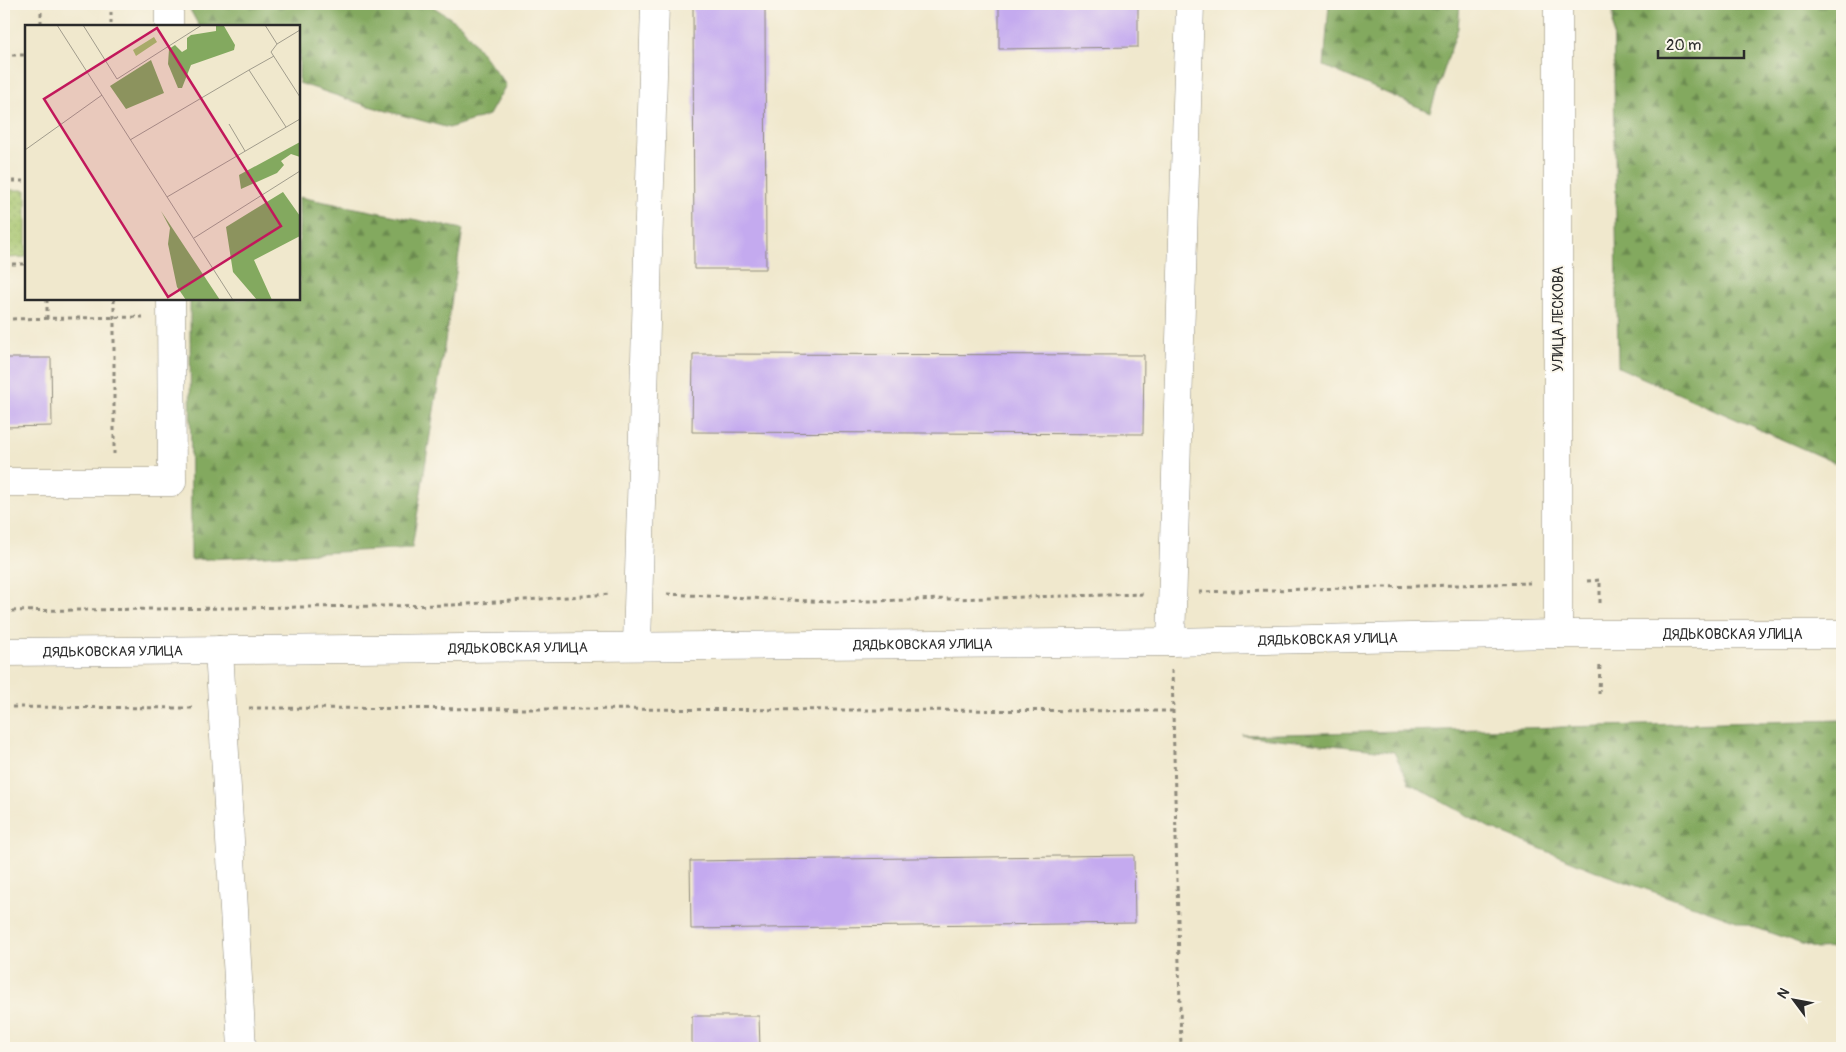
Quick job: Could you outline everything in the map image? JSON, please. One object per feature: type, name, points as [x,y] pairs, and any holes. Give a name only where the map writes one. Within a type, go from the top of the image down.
[{"type":"street","points":[[169,4],[169,25]]},
{"type":"street","points":[[637,646],[655,4]]},
{"type":"street","points":[[1171,642],[1190,4]]},
{"type":"street","name":"УЛИЦА ЛЕСКОВА","points":[[1558,4],[1558,634]]},
{"type":"street","points":[[4,482],[172,482],[158,303]]},
{"type":"street","name":"ДЯДЬКОВСКАЯ УЛИЦА","points":[[4,652],[1171,642],[1558,634],[1842,634]]},
{"type":"street","points":[[219,650],[242,1048]]},
{"type":"path","points":[[41,4],[41,25]]},
{"type":"path","points":[[111,4],[111,25]]},
{"type":"path","points":[[4,55],[25,55]]},
{"type":"path","points":[[4,181],[25,181]]},
{"type":"path","points":[[4,264],[25,264]]},
{"type":"path","points":[[46,300],[47,319]]},
{"type":"path","points":[[114,300],[114,459]]},
{"type":"path","points":[[4,319],[146,317],[158,303]]},
{"type":"path","points":[[4,611],[453,606],[637,593],[830,602],[1600,580]]},
{"type":"path","points":[[1171,642],[1181,1048]]},
{"type":"path","points":[[4,707],[1174,711]]},
{"type":"green space","points":[[189,4],[429,4],[461,25],[506,85],[489,115],[449,128],[365,105],[300,83],[300,25],[198,25],[189,8]]},
{"type":"green space","points":[[1329,4],[1460,4],[1458,28],[1430,112],[1324,66]]},
{"type":"green space","points":[[1613,4],[1842,4],[1842,466],[1618,367]]},
{"type":"green space","points":[[4,190],[25,190],[25,257],[4,258]]},
{"type":"green space","points":[[300,197],[463,229],[412,548],[191,560],[190,300],[300,300]]},
{"type":"green space","points":[[1842,720],[1842,948],[1816,949],[1606,875],[1492,829],[1409,783],[1394,752],[1242,735]]},
{"type":"building","points":[[693,4],[765,4],[766,269],[694,269]]},
{"type":"building","points":[[999,4],[1138,4],[1138,47],[999,49]]},
{"type":"building","points":[[693,354],[1144,355],[1143,434],[692,432]]},
{"type":"building","points":[[4,358],[51,358],[52,426],[4,427]]},
{"type":"building","points":[[1134,855],[1135,923],[691,929],[690,861]]},
{"type":"building","points":[[692,1016],[759,1016],[760,1048],[692,1048]]}]
